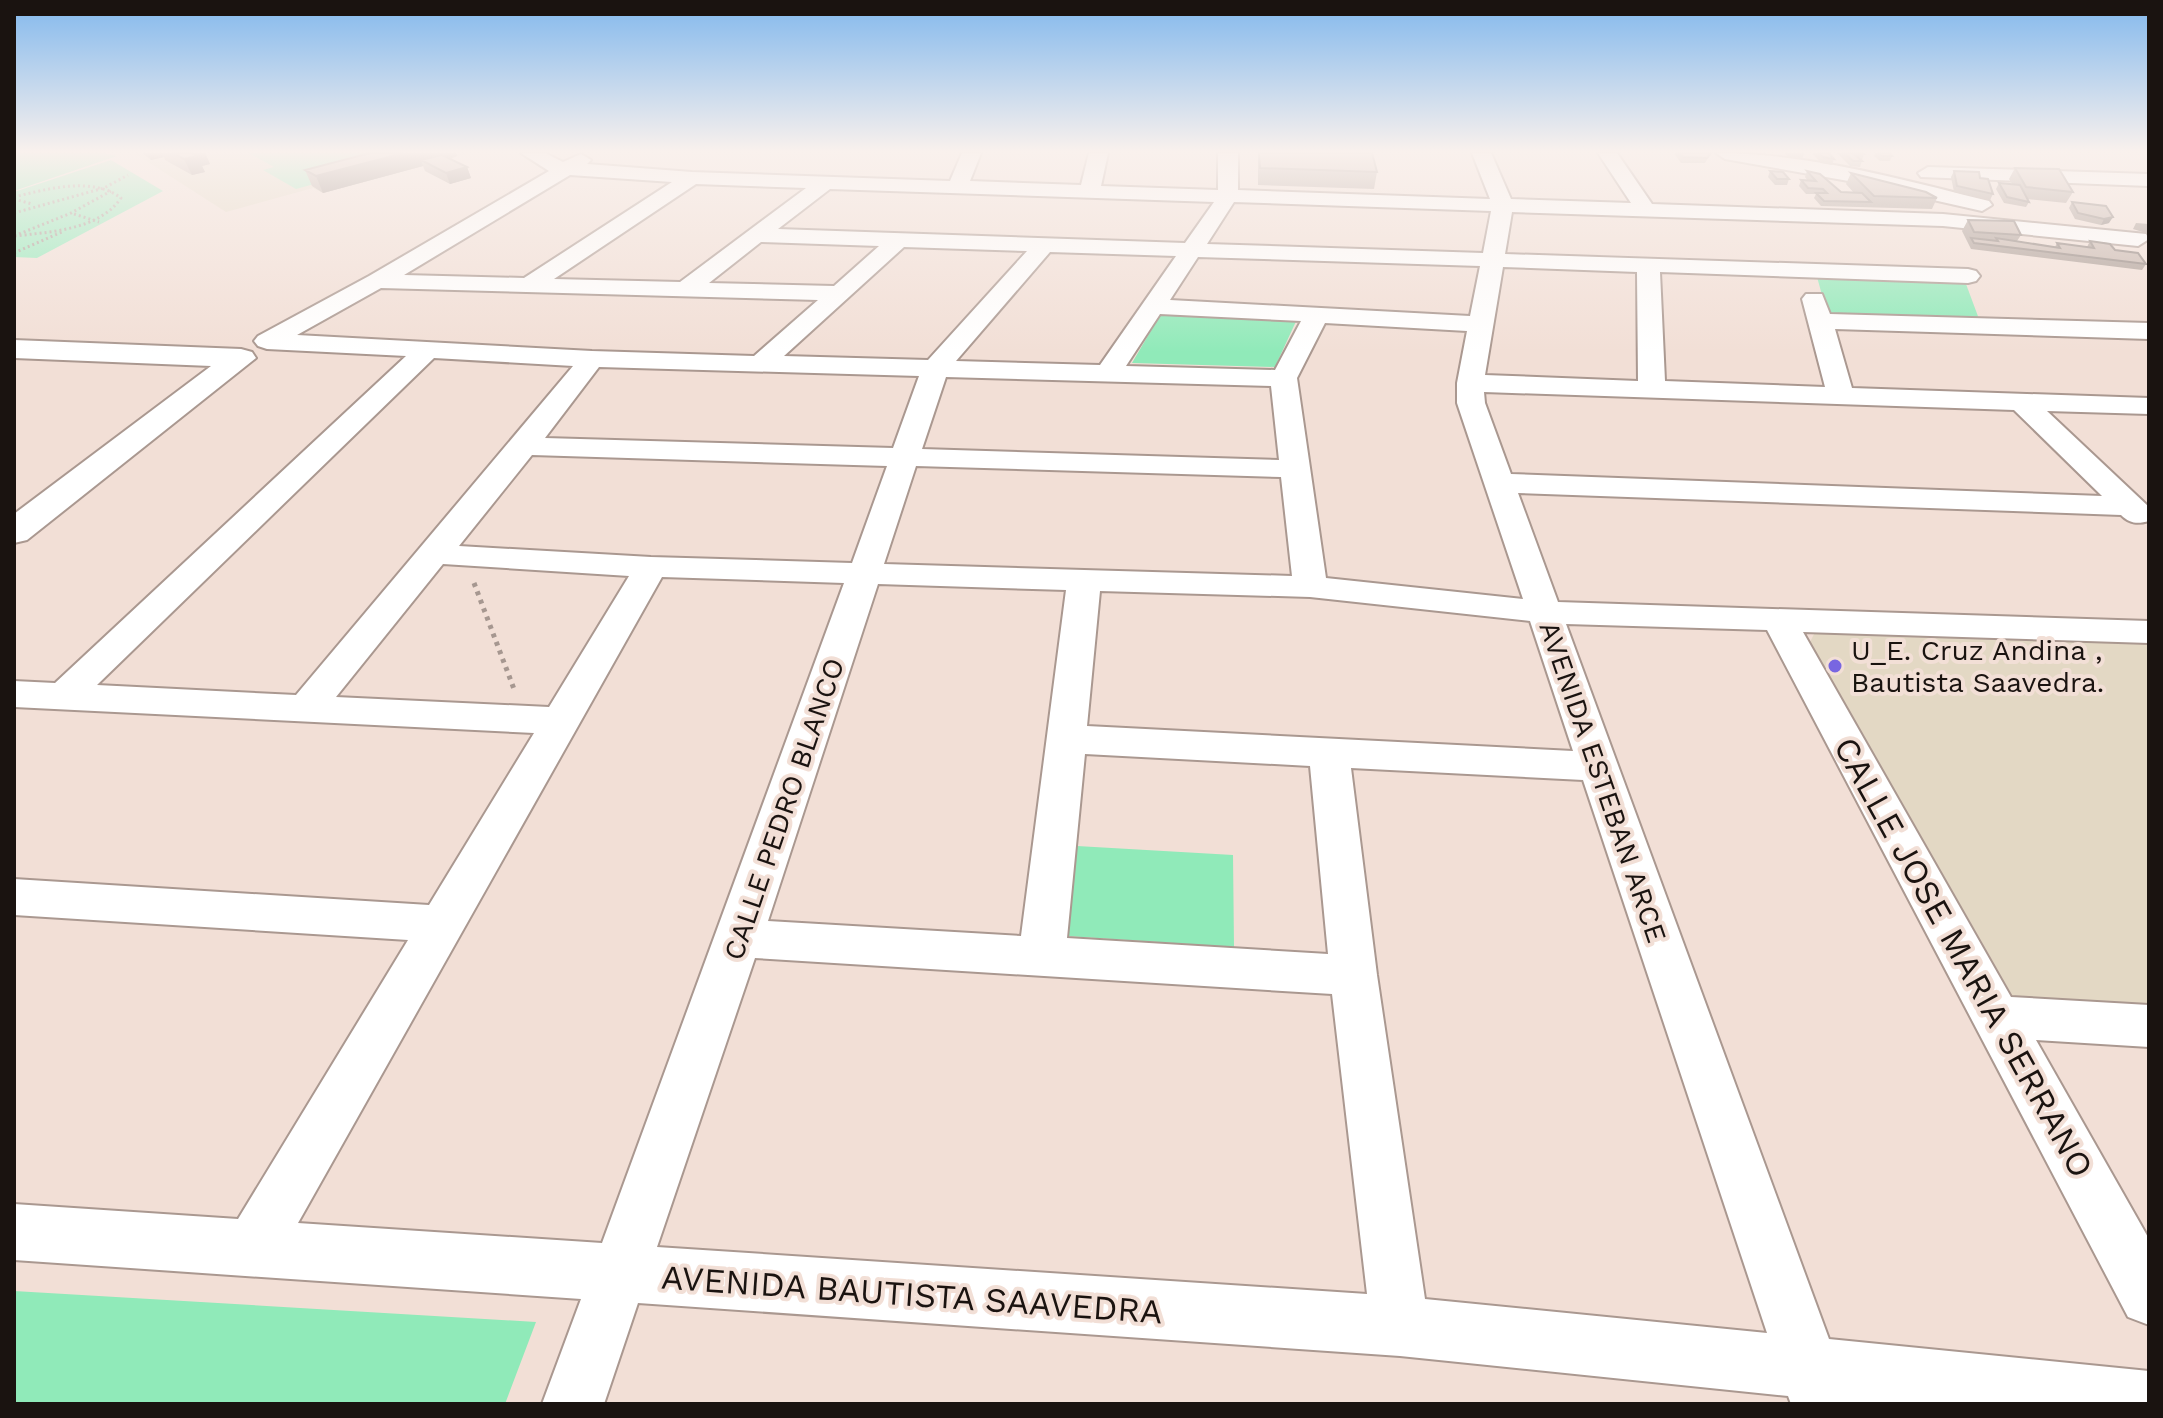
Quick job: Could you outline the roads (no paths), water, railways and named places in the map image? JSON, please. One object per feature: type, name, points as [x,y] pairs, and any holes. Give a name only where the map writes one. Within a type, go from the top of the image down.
[{"type":"street","points":[[14,532],[254,350],[483,219]]},
{"type":"street","points":[[532,283],[629,219]]},
{"type":"street","points":[[688,287],[776,219]]},
{"type":"street","points":[[1108,373],[1213,219]]},
{"type":"street","name":"AVENIDA ESTEBAN ARCE","points":[[1501,219],[1470,383],[1471,403],[1815,1386]]},
{"type":"street","points":[[1918,219],[2143,240]]},
{"type":"street","points":[[2049,219],[2143,240]]},
{"type":"street","points":[[2117,219],[2123,228],[2143,240],[2149,261]]},
{"type":"street","points":[[1943,220],[1991,325]]},
{"type":"street","points":[[755,235],[1968,276]]},
{"type":"street","points":[[760,364],[900,239]]},
{"type":"street","name":"CALLE PEDRO BLANCO","points":[[573,1404],[739,938],[935,369],[1045,244]]},
{"type":"street","points":[[1648,265],[1652,390]]},
{"type":"street","points":[[1806,271],[1841,397]]},
{"type":"street","points":[[377,281],[839,293]]},
{"type":"street","points":[[1152,306],[1482,324]]},
{"type":"street","points":[[1310,587],[1284,378],[1317,314]]},
{"type":"street","points":[[1819,321],[2149,331]]},
{"type":"street","points":[[64,696],[430,348]]},
{"type":"street","points":[[14,349],[430,348],[592,359],[1284,378]]},
{"type":"street","points":[[306,708],[450,555],[524,446],[592,359]]},
{"type":"street","points":[[1470,383],[2149,406]]},
{"type":"street","points":[[2023,403],[2140,515]]},
{"type":"street","points":[[524,446],[1297,469]]},
{"type":"street","points":[[1498,483],[2140,515]]},
{"type":"street","points":[[450,555],[651,567],[1084,583],[1310,587],[1543,612],[2149,632]]},
{"type":"street","points":[[254,1246],[440,924],[543,721],[651,567]]},
{"type":"street","points":[[1042,956],[1069,739],[1084,583]]},
{"type":"street","name":"CALLE JOSE MARIA SERRANO","points":[[1778,619],[2149,1296]]},
{"type":"street","points":[[14,694],[543,721]]},
{"type":"street","points":[[1069,739],[1599,767]]},
{"type":"street","points":[[1329,753],[1353,975],[1400,1326]]},
{"type":"street","points":[[14,897],[440,924]]},
{"type":"street","points":[[739,938],[1353,975]]},
{"type":"street","points":[[1998,1017],[2149,1026]]},
{"type":"street","name":"AVENIDA BAUTISTA SAAVEDRA","points":[[14,1232],[1400,1326],[1815,1386],[2149,1402]]},
{"type":"place","name":"U_E. Cruz Andina , Bautista Saavedra.","points":[[1835,666]]}]
